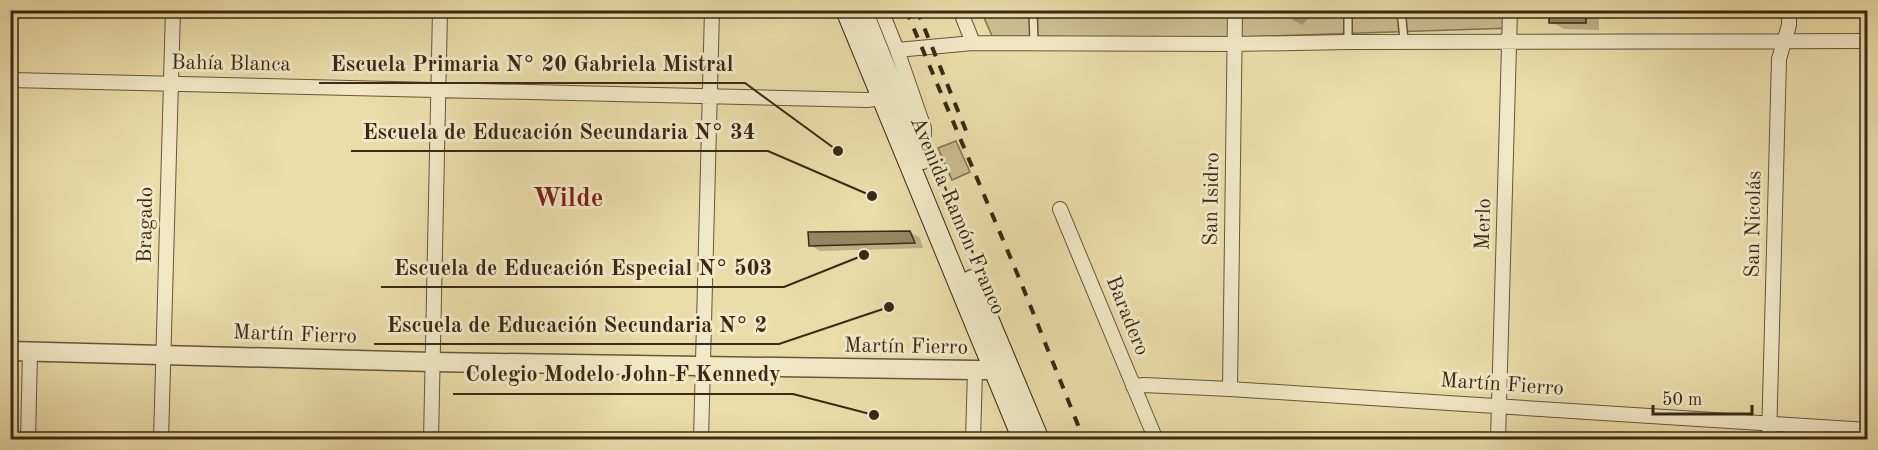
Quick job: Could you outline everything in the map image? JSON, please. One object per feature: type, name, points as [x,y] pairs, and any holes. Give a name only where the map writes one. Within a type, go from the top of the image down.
[{"type":"main road","name":"Avenida Ramón Franco","points":[[846,10],[882,98],[1002,368],[1039,440]]},
{"type":"main road","name":"Avenida Ramón Franco","points":[[862,10],[929,162],[1002,368],[1023,440]]},
{"type":"street","name":"Bragado","points":[[161,440],[172,10]]},
{"type":"street","points":[[431,440],[441,10]]},
{"type":"street","points":[[701,440],[712,10]]},
{"type":"street","points":[[881,10],[924,128],[929,162]]},
{"type":"street","points":[[960,10],[973,43]]},
{"type":"street","name":"San Isidro","points":[[1230,389],[1235,10]]},
{"type":"street","name":"Merlo","points":[[1498,440],[1510,10]]},
{"type":"street","name":"San Nicolás","points":[[1769,440],[1779,59],[1789,25],[1789,10]]},
{"type":"street","points":[[897,50],[973,43],[1868,41]]},
{"type":"street","name":"Bahía Blanca","points":[[10,80],[709,97],[867,100],[882,98]]},
{"type":"street","name":"Baradero","points":[[1060,209],[1156,440]]},
{"type":"street","name":"Martín Fierro","points":[[10,351],[433,362],[975,370],[1002,368]]},
{"type":"street","points":[[28,440],[30,352]]},
{"type":"street","points":[[973,440],[975,370]]},
{"type":"street","name":"Martín Fierro","points":[[1133,386],[1230,389],[1868,430]]},
{"type":"lane","points":[[1033,10],[1034,43]]},
{"type":"lane","points":[[1348,10],[1348,42]]},
{"type":"lane","points":[[1398,10],[1402,19],[1404,41]]},
{"type":"path","points":[[929,162],[980,269]]},
{"type":"shaded area","points":[[1512,10],[1512,28],[996,45],[981,11]]},
{"type":"shaded area","points":[[956,141],[970,172],[952,180],[938,148]]},
{"type":"building","points":[[1549,10],[1586,10],[1586,23],[1549,23]]},
{"type":"building","points":[[910,231],[915,243],[809,246],[808,232]]},
{"type":"railway","points":[[906,10],[1022,285],[1084,440]]},
{"type":"railway","points":[[917,10],[967,133]]},
{"type":"place","name":"Escuela Primaria N° 20 Gabriela Mistral","points":[[838,151]]},
{"type":"place","name":"Escuela de Educación Secundaria N° 34","points":[[872,196]]},
{"type":"place","name":"Escuela de Educación Especial N° 503","points":[[864,255]]},
{"type":"place","name":"Escuela de Educación Secundaria N° 2","points":[[889,307]]},
{"type":"place","name":"Colegio Modelo John F Kennedy","points":[[874,415]]},
{"type":"district","name":"Wilde","points":[[568,198]]}]
